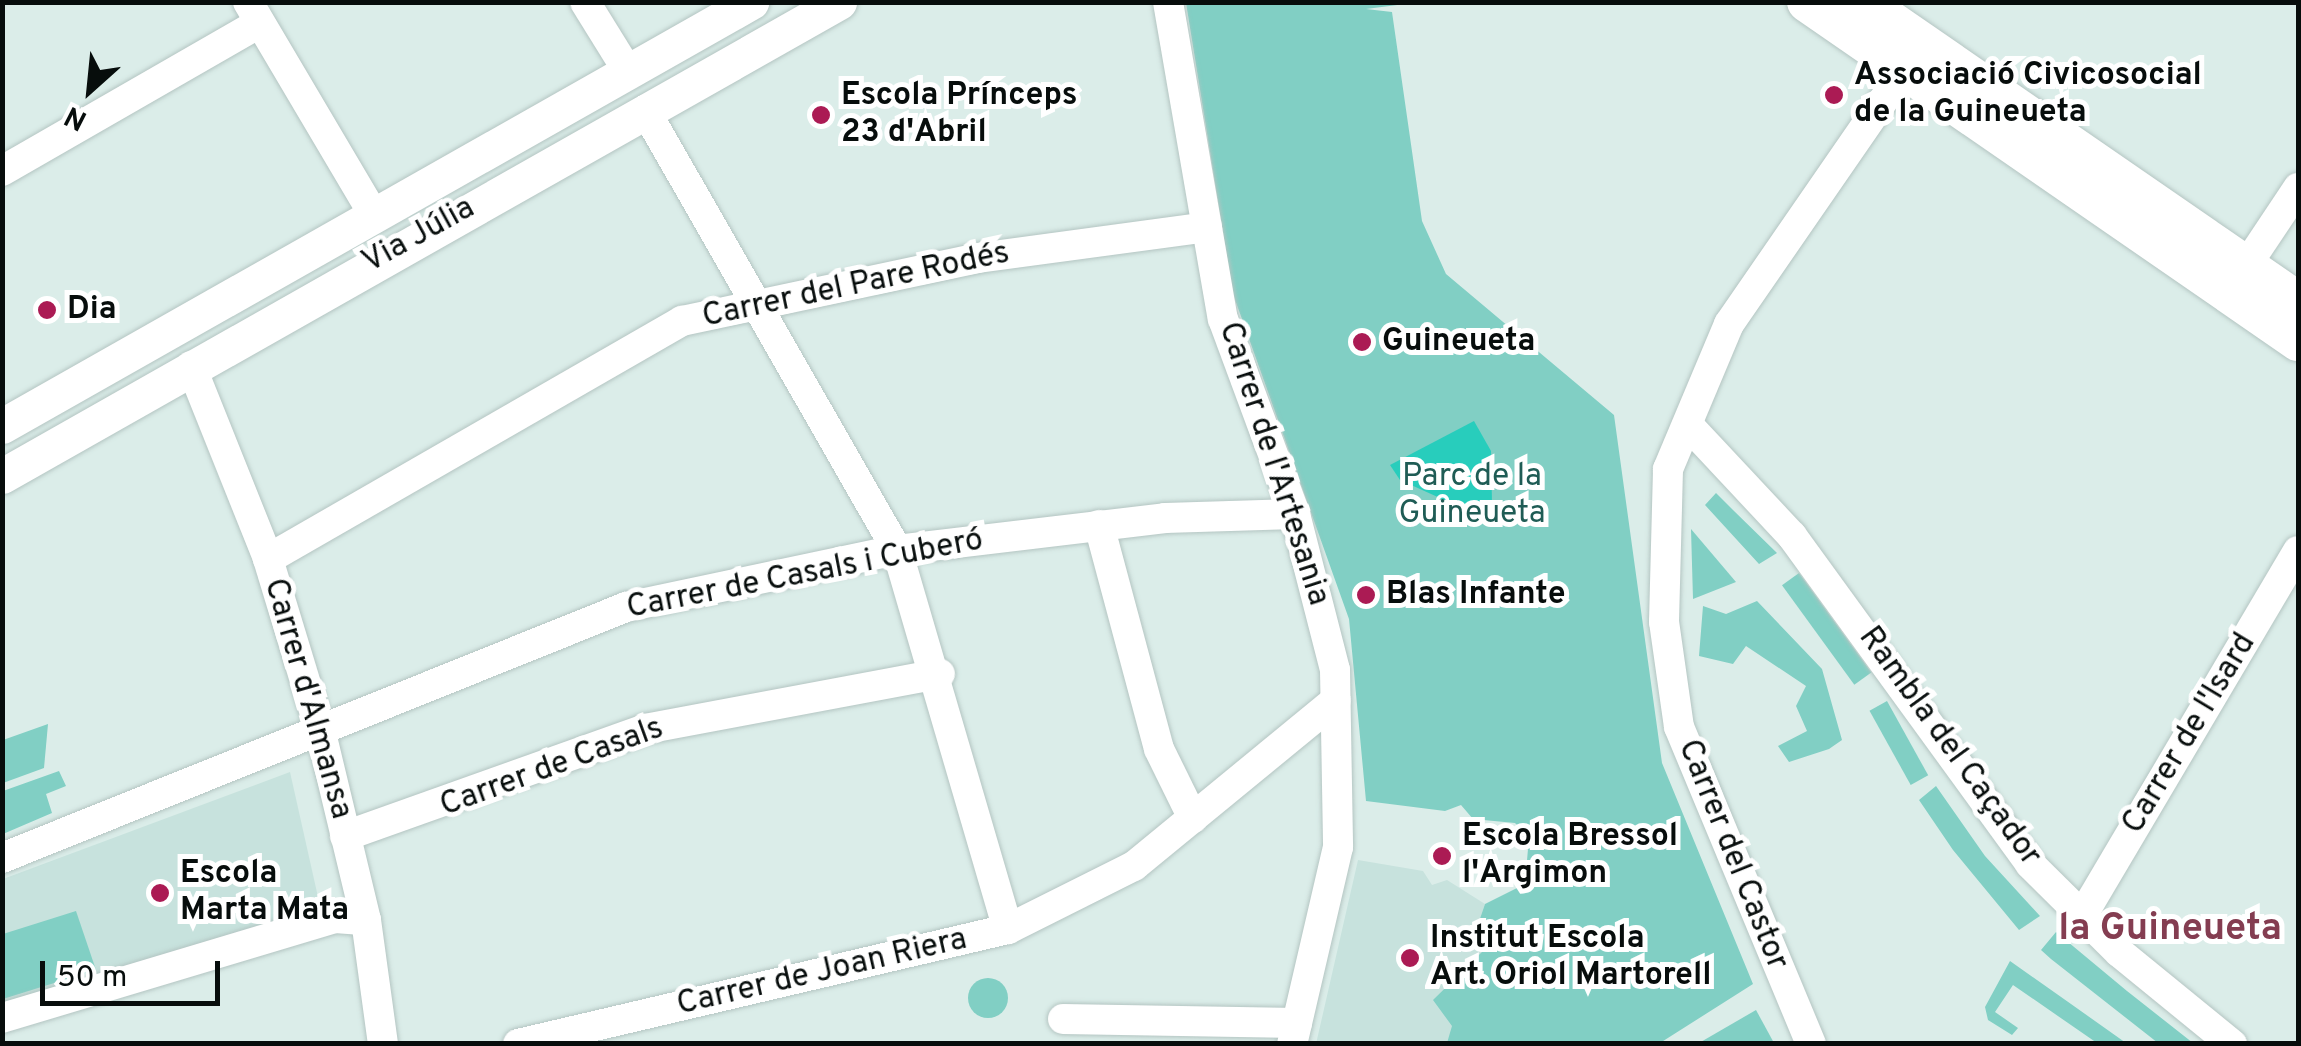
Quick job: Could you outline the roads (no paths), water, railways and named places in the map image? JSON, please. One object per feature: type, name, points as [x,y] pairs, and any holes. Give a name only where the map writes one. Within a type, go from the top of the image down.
[{"type":"main road","points":[[1807,2],[1913,56],[2237,280],[2298,340]]},
{"type":"main road","points":[[1863,2],[1913,56]]},
{"type":"main road","points":[[2237,280],[2298,302]]},
{"type":"street","points":[[586,2],[626,68]]},
{"type":"street","name":"Via Júlia","points":[[2,426],[626,68],[751,2]]},
{"type":"street","name":"Via Júlia","points":[[2,476],[839,2]]},
{"type":"street","name":"Carrer de l'Artesania","points":[[1168,2],[1206,227],[1240,375],[1295,514],[1336,700],[1338,847],[1294,1033]]},
{"type":"street","points":[[2,171],[254,13],[374,215]]},
{"type":"street","name":"Carrer del Castor","points":[[1811,1044],[1679,727],[1664,622],[1668,478],[1690,427],[1699,380],[1728,324],[1913,56]]},
{"type":"street","points":[[645,110],[762,308],[778,352],[897,550],[940,674],[1008,928]]},
{"type":"street","points":[[2237,280],[2298,188]]},
{"type":"street","name":"Carrer del Pare Rodés","points":[[268,559],[682,322],[762,308],[978,258],[1206,227]]},
{"type":"street","name":"Carrer d'Almansa","points":[[191,366],[268,559],[322,737],[366,920],[382,1044]]},
{"type":"street","name":"Rambla del Caçador","points":[[1690,427],[1792,536],[1917,698],[1956,770],[2082,916],[2232,1044]]},
{"type":"street","name":"Carrer de Casals i Cuberó","points":[[2,858],[322,737],[626,608],[897,550],[1100,525],[1295,514]]},
{"type":"street","points":[[1100,525],[1160,750],[1193,818]]},
{"type":"street","name":"Carrer de l'Isard","points":[[2082,916],[2298,551]]},
{"type":"street","name":"Carrer de Casals","points":[[345,836],[646,730],[940,674]]},
{"type":"street","name":"Carrer de Joan Riera","points":[[518,1044],[1008,928],[1134,866],[1336,700]]},
{"type":"street","points":[[2,1018],[335,918],[366,920]]},
{"type":"street","points":[[1063,1020],[1294,1033]]},
{"type":"place","name":"Associació Civicosocial de la Guineueta","points":[[1834,95]]},
{"type":"place","name":"Escola Prínceps 23 d'Abril","points":[[821,115]]},
{"type":"place","name":"Dia","points":[[47,310]]},
{"type":"place","name":"Guineueta","points":[[1362,342]]},
{"type":"place","name":"Blas Infante","points":[[1366,595]]},
{"type":"place","name":"Escola Bressol l'Argimon","points":[[1442,856]]},
{"type":"place","name":"Escola Marta Mata","points":[[160,893]]},
{"type":"place","name":"Institut Escola Art. Oriol Martorell","points":[[1410,958]]},
{"type":"district","name":"la Guineueta","points":[[2170,930]]},
{"type":"park label","name":"Parc de la Guineueta","points":[[1472,496]]}]
